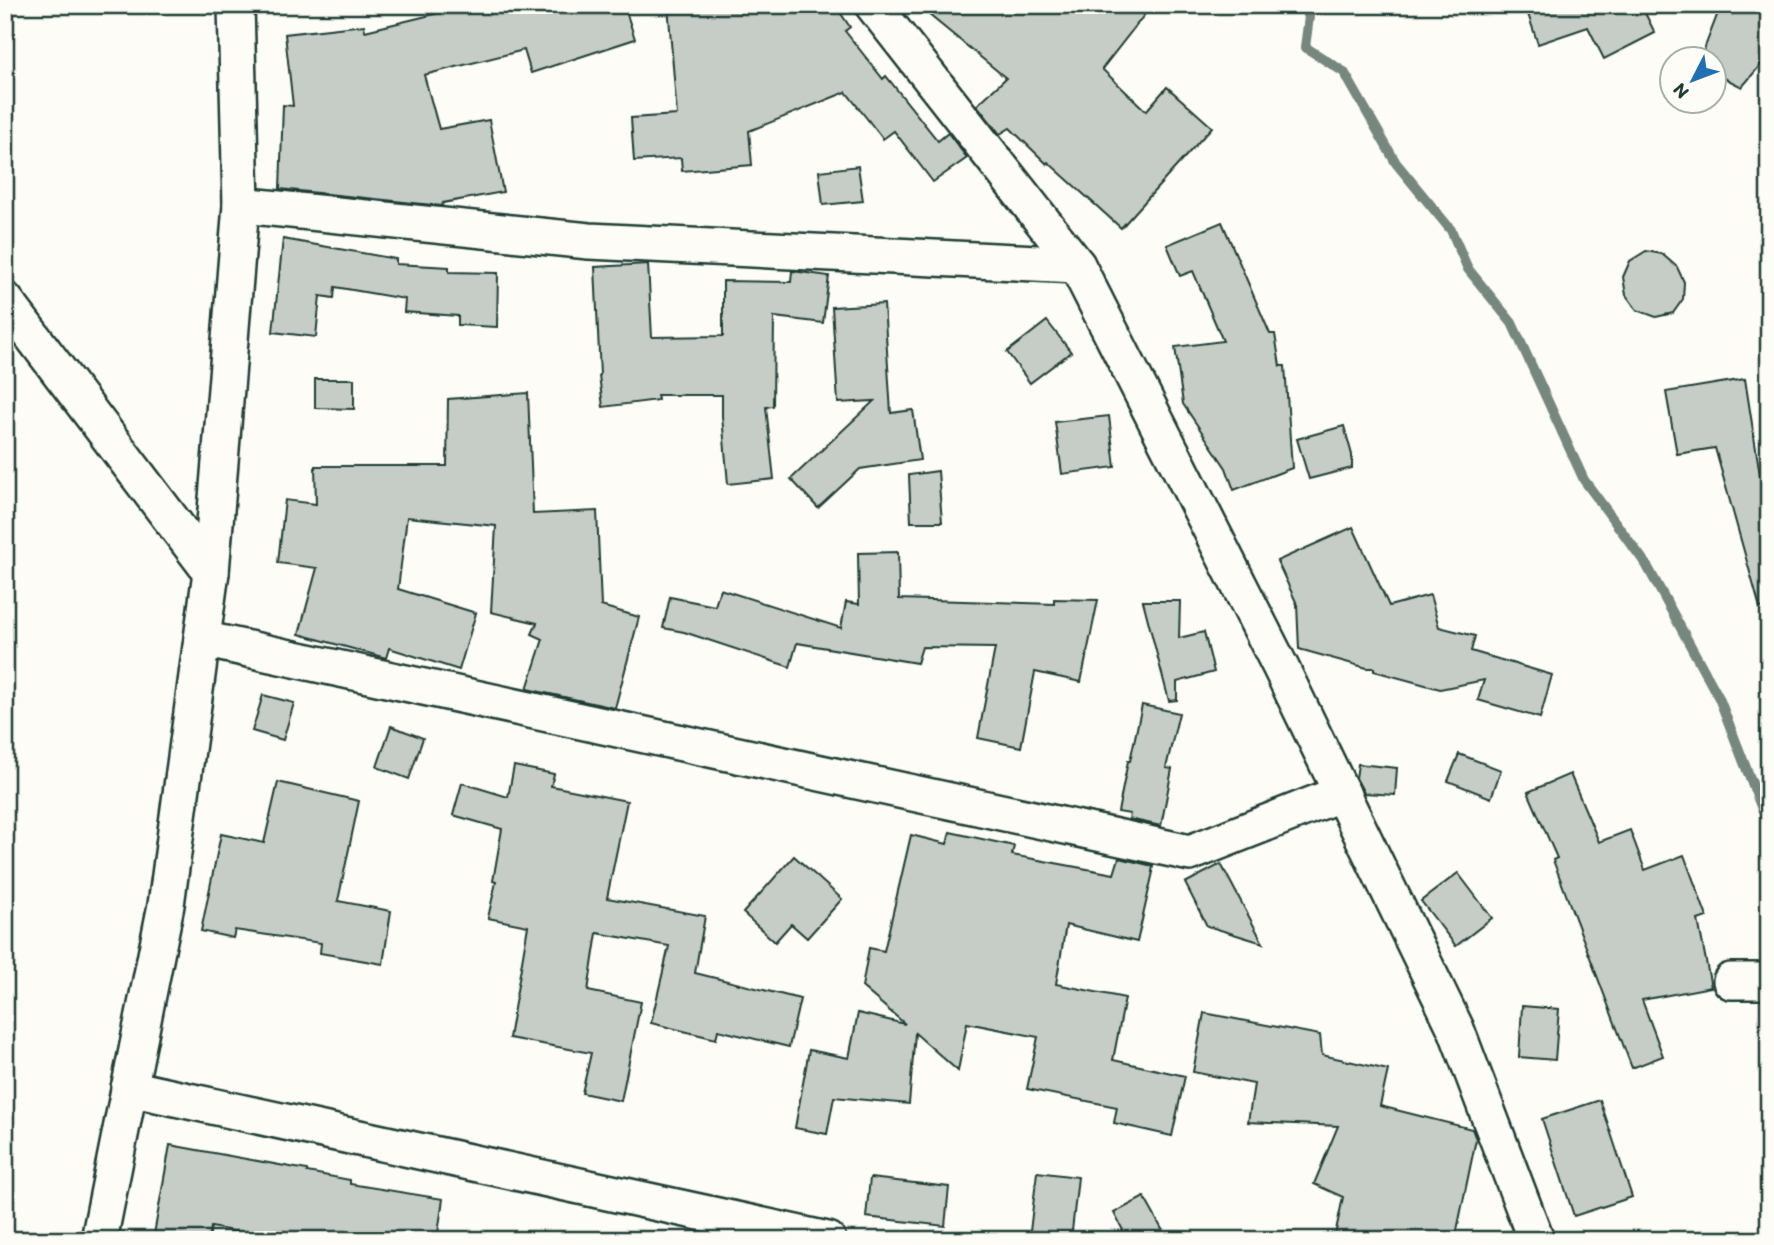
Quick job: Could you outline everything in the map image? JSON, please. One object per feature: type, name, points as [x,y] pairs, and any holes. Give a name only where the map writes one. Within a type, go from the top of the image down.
[{"type":"street","points":[[99,1240],[166,905],[211,572],[241,205],[236,5]]},
{"type":"street","points":[[873,5],[1076,265],[1274,654],[1455,1029],[1536,1240]]},
{"type":"street","points":[[241,205],[589,241],[1076,265]]},
{"type":"street","points":[[5,300],[211,572]]},
{"type":"street","points":[[202,639],[1190,853],[1342,793]]},
{"type":"street","points":[[1731,981],[1769,981]]},
{"type":"street","points":[[130,1088],[828,1240]]},
{"type":"building","points":[[472,5],[624,5],[635,39],[531,73],[524,50],[424,75],[439,129],[489,120],[503,192],[443,203],[442,206],[280,189],[283,105],[293,106],[285,34],[364,25],[365,31]]},
{"type":"building","points":[[668,5],[835,5],[850,27],[845,31],[883,79],[886,76],[938,141],[948,133],[967,158],[933,182],[894,131],[883,139],[846,92],[749,131],[752,165],[682,171],[681,158],[634,161],[631,118],[677,115]]},
{"type":"building","points":[[917,5],[1152,5],[1102,69],[1146,111],[1167,87],[1212,127],[1121,228],[1010,128],[1000,134],[977,105],[1006,78]]},
{"type":"building","points":[[1525,5],[1641,5],[1655,33],[1604,59],[1588,27],[1538,44]]},
{"type":"building","points":[[1721,5],[1769,5],[1769,55],[1742,87],[1728,80],[1728,46],[1705,46]]},
{"type":"building","points":[[858,166],[863,201],[823,205],[819,171]]},
{"type":"building","points":[[1222,222],[1270,334],[1275,334],[1280,366],[1285,366],[1292,468],[1234,490],[1226,468],[1183,404],[1175,347],[1223,341],[1193,271],[1180,276],[1167,245]]},
{"type":"building","points":[[283,239],[396,259],[396,264],[449,267],[449,272],[498,273],[497,327],[458,325],[458,316],[404,312],[405,299],[335,287],[334,298],[320,296],[316,337],[273,332]]},
{"type":"building","points":[[1646,251],[1662,254],[1677,267],[1684,282],[1683,299],[1673,313],[1656,317],[1637,310],[1626,295],[1623,277],[1630,261]]},
{"type":"building","points":[[648,264],[652,337],[723,336],[723,281],[791,282],[792,271],[829,276],[823,323],[774,317],[773,406],[766,407],[774,479],[728,484],[722,395],[657,395],[658,400],[603,407],[599,375],[595,267]]},
{"type":"building","points":[[884,304],[891,413],[913,410],[920,460],[860,469],[818,508],[791,479],[874,401],[838,403],[832,307]]},
{"type":"building","points":[[1047,321],[1071,352],[1030,383],[1007,352]]},
{"type":"building","points":[[315,379],[354,379],[354,409],[315,408]]},
{"type":"building","points":[[1745,379],[1760,475],[1763,474],[1769,494],[1769,607],[1760,608],[1715,448],[1677,454],[1666,392]]},
{"type":"building","points":[[528,393],[533,514],[597,511],[601,606],[639,617],[615,708],[527,689],[543,639],[532,634],[537,623],[491,612],[496,526],[407,517],[398,589],[476,613],[459,670],[389,648],[386,658],[299,634],[317,568],[278,563],[285,500],[316,504],[315,466],[447,466],[448,399]]},
{"type":"building","points":[[1109,416],[1115,467],[1062,474],[1055,422]]},
{"type":"building","points":[[1344,426],[1352,455],[1352,468],[1309,479],[1297,439]]},
{"type":"building","points":[[938,471],[942,522],[911,522],[909,475]]},
{"type":"building","points":[[1353,527],[1389,606],[1430,595],[1439,627],[1475,636],[1471,651],[1552,675],[1540,718],[1478,700],[1484,680],[1440,689],[1374,671],[1374,668],[1299,649],[1297,604],[1277,561]]},
{"type":"building","points":[[898,552],[899,599],[1054,604],[1054,599],[1098,600],[1081,682],[1035,672],[1021,747],[978,738],[995,648],[922,647],[917,663],[797,643],[790,667],[684,632],[663,628],[670,597],[715,606],[720,589],[841,628],[846,602],[859,604],[858,553]]},
{"type":"building","points":[[1143,601],[1180,601],[1179,638],[1204,632],[1214,672],[1177,682],[1177,700],[1169,701]]},
{"type":"building","points":[[263,695],[294,703],[283,740],[252,731]]},
{"type":"building","points":[[1142,705],[1179,713],[1166,768],[1172,769],[1161,826],[1129,819],[1130,814],[1118,812]]},
{"type":"building","points":[[391,726],[423,738],[409,779],[377,767]]},
{"type":"building","points":[[1459,754],[1501,770],[1491,798],[1448,781]]},
{"type":"building","points":[[1358,764],[1397,768],[1395,795],[1364,793],[1356,778]]},
{"type":"building","points":[[514,766],[554,774],[551,786],[627,801],[607,898],[705,916],[695,973],[800,999],[789,1047],[718,1030],[716,1039],[651,1023],[669,946],[597,933],[588,991],[641,1002],[621,1101],[582,1093],[591,1053],[509,1038],[528,926],[488,918],[496,882],[493,881],[502,829],[453,815],[462,783],[508,797]]},
{"type":"building","points":[[1570,774],[1599,842],[1630,830],[1645,870],[1684,855],[1707,917],[1698,920],[1711,987],[1642,1000],[1663,1056],[1632,1068],[1553,860],[1557,858],[1528,792]]},
{"type":"building","points":[[278,782],[359,801],[338,901],[391,911],[383,964],[320,953],[321,943],[235,930],[233,938],[201,931],[221,834],[264,843]]},
{"type":"building","points":[[950,832],[1014,846],[1012,855],[1114,874],[1119,858],[1153,866],[1137,942],[1066,925],[1056,984],[1125,998],[1113,1060],[1185,1076],[1172,1136],[1114,1123],[1117,1107],[1027,1089],[1038,1037],[967,1023],[958,1071],[915,1033],[909,1104],[834,1097],[827,1134],[795,1128],[809,1050],[849,1058],[858,1013],[905,1024],[862,987],[869,948],[884,951],[911,835],[947,844]]},
{"type":"building","points":[[794,856],[842,899],[807,938],[791,924],[775,942],[743,913]]},
{"type":"building","points":[[1221,864],[1263,943],[1207,926],[1185,883]]},
{"type":"building","points":[[1458,873],[1492,918],[1456,946],[1421,901]]},
{"type":"building","points":[[1522,1006],[1559,1009],[1555,1060],[1519,1057]]},
{"type":"building","points":[[1204,1013],[1320,1035],[1322,1055],[1388,1070],[1380,1106],[1472,1129],[1476,1139],[1455,1240],[1334,1240],[1343,1197],[1314,1184],[1338,1126],[1248,1122],[1254,1084],[1193,1072]]},
{"type":"building","points":[[1600,1100],[1632,1197],[1574,1216],[1542,1119]]},
{"type":"building","points":[[170,1145],[307,1170],[350,1180],[350,1184],[443,1199],[437,1240],[280,1240],[211,1227],[209,1240],[153,1240]]},
{"type":"building","points":[[1037,1172],[1078,1177],[1071,1240],[1029,1240]]},
{"type":"building","points":[[870,1178],[949,1187],[945,1226],[866,1217]]},
{"type":"building","points":[[1144,1197],[1168,1240],[1128,1240],[1114,1213]]},
{"type":"waterway","points":[[1303,5],[1309,17],[1305,47],[1344,72],[1396,163],[1451,230],[1468,269],[1512,323],[1584,480],[1646,564],[1719,698],[1762,809],[1769,818]]}]
